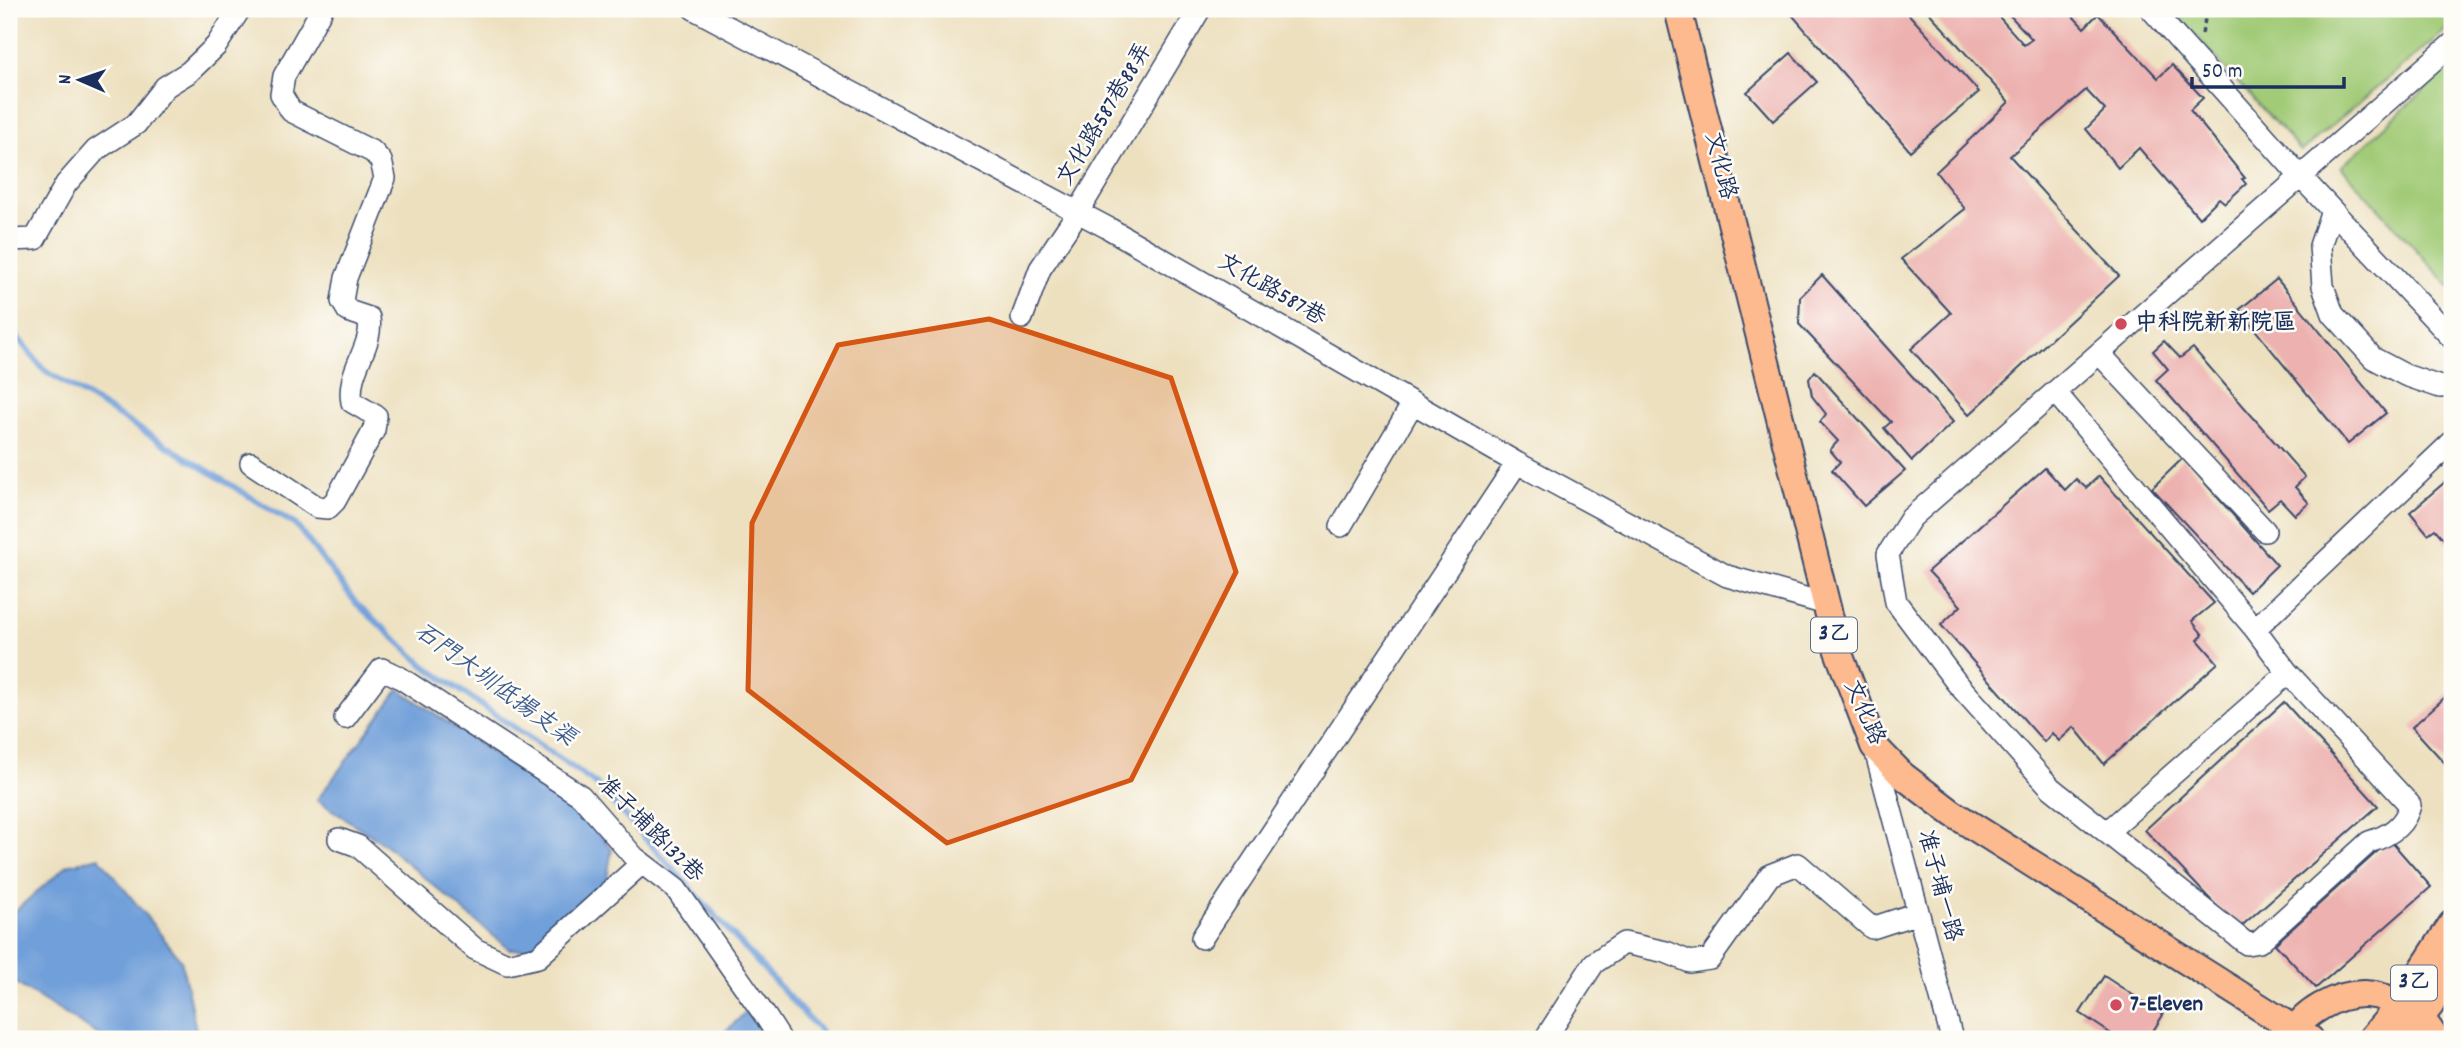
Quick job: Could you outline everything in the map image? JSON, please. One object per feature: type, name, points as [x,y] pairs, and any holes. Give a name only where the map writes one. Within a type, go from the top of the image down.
[{"type":"main road","name":"文化路","points":[[1678,9],[1838,651],[1874,746],[1902,775],[1952,813],[2298,1036]]},
{"type":"main road","name":"3乙","points":[[2371,1039],[2418,1020],[2452,924]]},
{"type":"main road","name":"3乙","points":[[2404,1039],[2452,971]]},
{"type":"main road","points":[[2298,1036],[2305,1017],[2328,1002],[2365,994],[2418,1020]]},
{"type":"lane","points":[[9,240],[35,239],[66,184],[96,150],[136,124],[165,87],[189,72],[216,46],[240,9]]},
{"type":"lane","points":[[251,463],[317,507],[328,508],[335,502],[374,430],[376,416],[352,402],[349,387],[371,329],[369,318],[348,311],[342,301],[346,278],[385,177],[380,161],[373,152],[291,111],[281,94],[284,76],[322,9]]},
{"type":"lane","name":"文化路587巷","points":[[694,9],[1078,212],[1517,463],[1727,576],[1826,604]]},
{"type":"lane","name":"文化路587巷88弄","points":[[1022,318],[1040,269],[1078,212],[1199,9]]},
{"type":"lane","points":[[2151,9],[2332,210],[2452,338]]},
{"type":"lane","points":[[2056,394],[2255,629],[2288,673],[2410,804],[2408,816],[2389,835],[2369,842],[2259,942],[2247,944],[2051,788],[1956,682],[1896,601],[1888,554],[1911,518],[2056,394],[2452,44]]},
{"type":"lane","points":[[2332,210],[2320,246],[2323,286],[2333,314],[2373,358],[2417,379],[2440,387],[2452,386]]},
{"type":"lane","points":[[2100,354],[2265,531]]},
{"type":"lane","points":[[1342,526],[1413,403]]},
{"type":"lane","points":[[2255,629],[2452,442]]},
{"type":"lane","points":[[1202,938],[1517,463]]},
{"type":"lane","name":"准子埔路132巷","points":[[345,718],[382,669],[399,677],[581,796],[642,863],[676,889],[780,1039]]},
{"type":"lane","points":[[2107,832],[2288,673]]},
{"type":"lane","name":"准子埔一路","points":[[1874,746],[1952,1039]]},
{"type":"lane","points":[[339,839],[358,846],[475,949],[507,964],[538,957],[642,863]]},
{"type":"lane","points":[[1545,1039],[1594,963],[1624,943],[1666,952],[1690,962],[1710,959],[1770,874],[1798,864],[1872,928],[1918,913]]},
{"type":"highlighted area","points":[[989,319],[1171,378],[1236,572],[1131,780],[947,843],[748,690],[752,523],[838,345]]},
{"type":"green space","points":[[2171,9],[2452,9],[2452,25],[2301,151]]},
{"type":"green space","points":[[2452,64],[2452,289],[2341,167]]},
{"type":"water","points":[[399,689],[587,818],[612,849],[607,879],[537,950],[509,949],[387,846],[317,800]]},
{"type":"water","points":[[99,857],[181,960],[198,1039],[105,1039],[9,979],[9,916],[68,865]]},
{"type":"water","points":[[746,1012],[767,1039],[718,1039]]},
{"type":"building","points":[[1787,9],[1904,9],[1979,92],[1910,151]]},
{"type":"building","points":[[1926,9],[1992,9],[2024,45],[2032,39],[2004,9],[2072,9],[2069,12],[2084,28],[2098,14],[2158,78],[2172,65],[2203,98],[2190,110],[2245,178],[2242,179],[2246,184],[2225,203],[2219,198],[2199,218],[2139,148],[2118,168],[2086,129],[2105,110],[2086,90],[2010,156],[2119,276],[1969,415],[1911,349],[1951,313],[1901,259],[1965,209],[1936,172],[2009,102]]},
{"type":"building","points":[[1791,53],[1817,82],[1773,121],[1747,92]]},
{"type":"building","points":[[1822,275],[1953,422],[1912,461],[1884,428],[1891,422],[1799,324],[1800,297]]},
{"type":"building","points":[[2277,279],[2386,413],[2348,444],[2239,310]]},
{"type":"building","points":[[2164,341],[2180,358],[2193,348],[2305,477],[2295,487],[2309,503],[2295,515],[2280,499],[2268,509],[2156,380],[2168,369],[2153,351]]},
{"type":"building","points":[[1815,371],[1905,471],[1864,506],[1832,470],[1840,462],[1830,450],[1838,441],[1820,422],[1826,414],[1812,396],[1809,379]]},
{"type":"building","points":[[2183,458],[2277,565],[2249,592],[2152,488]]},
{"type":"building","points":[[2045,468],[2065,490],[2076,479],[2086,488],[2099,476],[2214,603],[2192,621],[2203,635],[2198,640],[2218,663],[2104,764],[2074,727],[2059,741],[2052,733],[2044,742],[1941,625],[1961,606],[1928,571]]},
{"type":"building","points":[[2445,482],[2452,491],[2452,549],[2435,529],[2428,534],[2410,512]]},
{"type":"building","points":[[2452,691],[2452,771],[2412,727]]},
{"type":"building","points":[[2284,702],[2378,806],[2238,929],[2145,830]]},
{"type":"building","points":[[2390,840],[2431,887],[2316,988],[2275,944]]},
{"type":"building","name":"7-Eleven","points":[[2104,976],[2163,1015],[2148,1039],[2119,1039],[2080,1013]]},
{"type":"waterway","name":"石門大圳低揚支渠","points":[[9,327],[44,370],[296,525],[356,603],[425,666],[596,784],[827,1039]]},
{"type":"place","name":"中科院新新院區","points":[[2121,324]]},
{"type":"place","name":"7-Eleven","points":[[2116,1005]]}]
